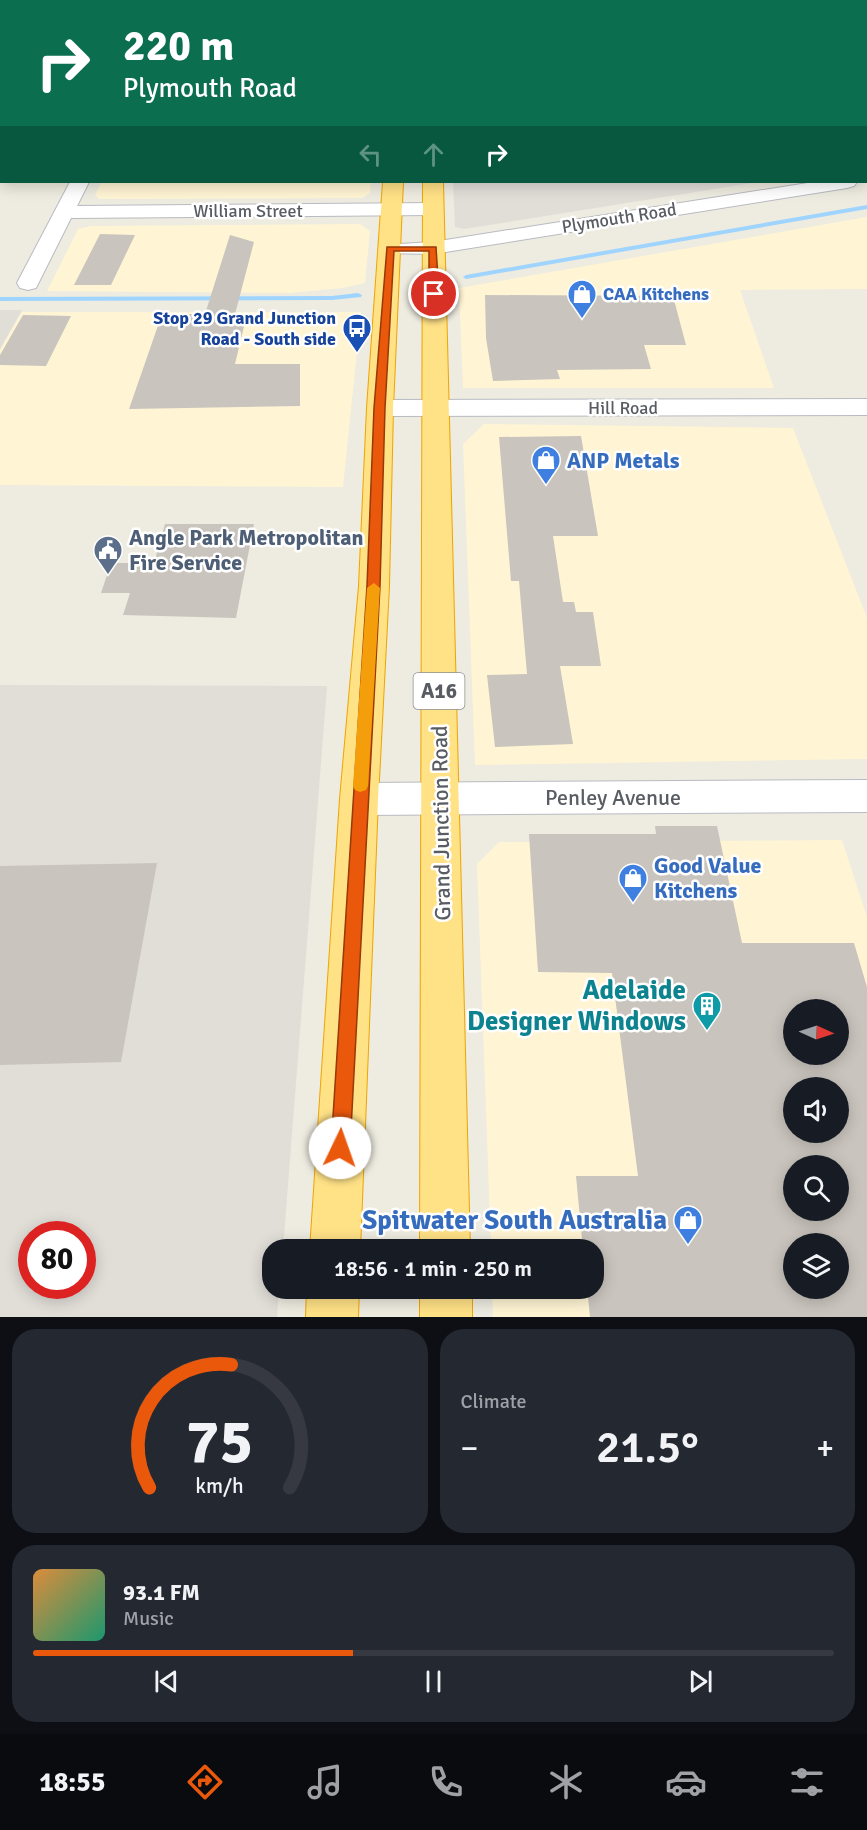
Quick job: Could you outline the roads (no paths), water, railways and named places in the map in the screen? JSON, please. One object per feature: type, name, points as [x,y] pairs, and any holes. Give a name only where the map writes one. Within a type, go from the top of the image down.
[{"type":"highway","points":[[336,1239],[359,799],[374,586],[380,408],[393,183]]},
{"type":"highway","name":"Grand Junction Road","points":[[433,183],[445,1239]]},
{"type":"highway","points":[[332,1317],[333,1299]]},
{"type":"highway","points":[[446,1299],[446,1317]]},
{"type":"street","points":[[28,283],[78,183]]},
{"type":"street","name":"Plymouth Road","points":[[390,249],[433,248],[841,183]]},
{"type":"street","name":"William Street","points":[[64,212],[433,210]]},
{"type":"street","name":"Hill Road","points":[[380,408],[867,408]]},
{"type":"street","name":"Penley Avenue","points":[[359,799],[867,796]]},
{"type":"waterway","points":[[466,277],[867,207]]},
{"type":"waterway","points":[[0,299],[332,298],[358,295]]},
{"type":"place","name":"CAA Kitchens","points":[[582,320]]},
{"type":"place","name":"Stop 29 Grand Junction Road - South side","points":[[357,354]]},
{"type":"place","name":"ANP Metals","points":[[546,486]]},
{"type":"place","name":"Angle Park Metropolitan Fire Service","points":[[108,576]]},
{"type":"place","name":"Good Value Kitchens","points":[[633,904]]},
{"type":"place","name":"Adelaide Designer Windows","points":[[707,1032]]},
{"type":"place","name":"Spitwater South Australia","points":[[688,1246]]}]
